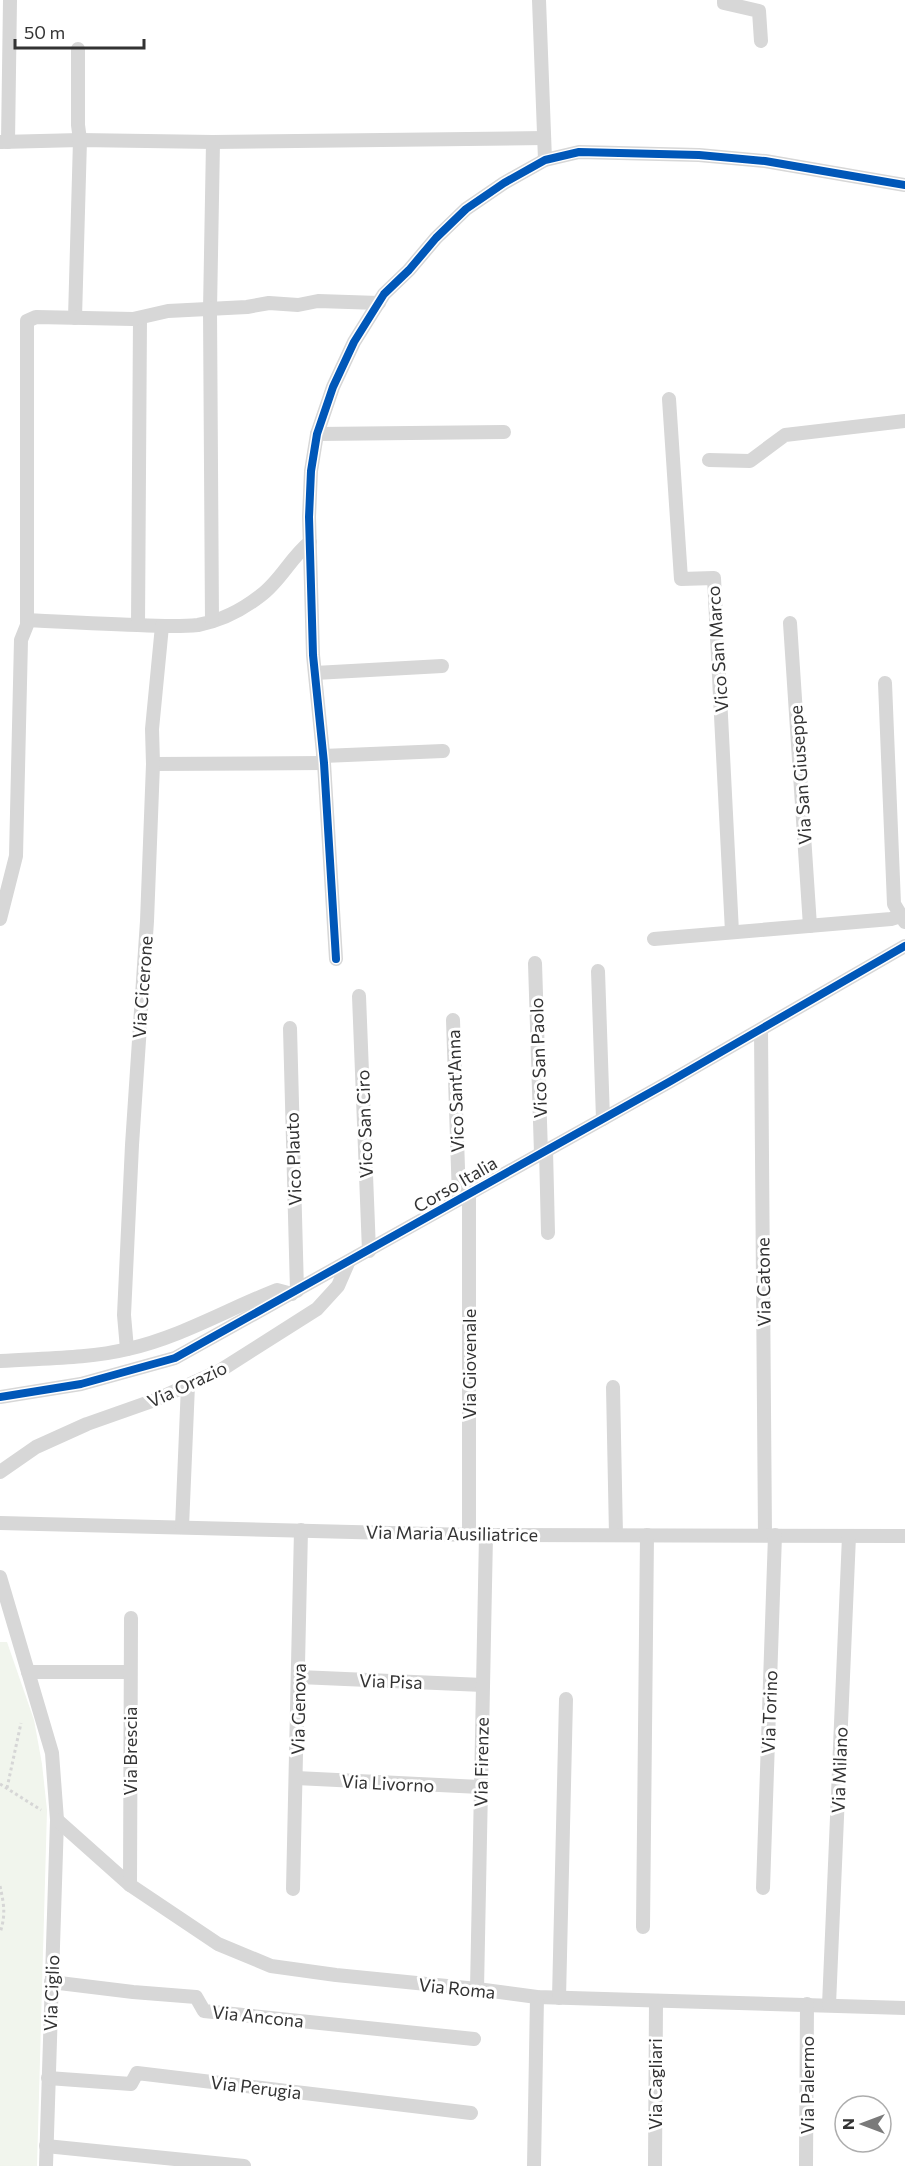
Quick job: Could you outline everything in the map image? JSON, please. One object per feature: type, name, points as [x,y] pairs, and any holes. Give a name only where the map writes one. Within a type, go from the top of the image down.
[{"type":"street","points":[[10,0],[4,142],[544,138]]},
{"type":"street","points":[[539,0],[545,160]]},
{"type":"street","points":[[724,0],[724,3],[759,11],[761,41]]},
{"type":"street","points":[[75,318],[80,140],[78,49]]},
{"type":"street","points":[[212,621],[210,310],[213,142]]},
{"type":"street","points":[[336,958],[315,673],[310,471],[317,434],[333,387],[354,342],[384,294],[466,209],[504,183],[545,160],[579,152],[699,155],[765,161],[905,185]]},
{"type":"street","points":[[0,920],[16,856],[21,640],[27,620],[27,321],[36,317],[140,318],[168,310],[210,310],[269,303],[298,305],[318,301],[379,303]]},
{"type":"street","points":[[138,625],[140,318]]},
{"type":"street","name":"Vico San Marco","points":[[669,399],[681,579],[714,578],[732,933]]},
{"type":"street","points":[[709,460],[750,460],[786,435],[905,421]]},
{"type":"street","points":[[317,434],[504,432]]},
{"type":"street","points":[[27,620],[162,626],[197,625],[212,621],[241,609],[262,595],[300,550],[310,542]]},
{"type":"street","name":"Via San Giuseppe","points":[[790,623],[810,926]]},
{"type":"street","name":"Via Cicerone","points":[[127,1349],[124,1315],[132,1144],[147,921],[153,764],[152,729],[162,626]]},
{"type":"street","points":[[315,673],[442,666]]},
{"type":"street","points":[[885,683],[894,904],[903,919]]},
{"type":"street","points":[[153,764],[323,760],[443,752]]},
{"type":"street","points":[[654,939],[903,919]]},
{"type":"street","name":"Corso Italia","points":[[0,1397],[81,1384],[175,1358],[348,1263],[905,946]]},
{"type":"street","name":"Vico San Paolo","points":[[535,963],[548,1233]]},
{"type":"street","points":[[598,971],[603,1119]]},
{"type":"street","name":"Vico San Ciro","points":[[359,996],[369,1251]]},
{"type":"street","name":"Vico Sant'Anna","points":[[453,1020],[464,1196]]},
{"type":"street","name":"Vico Plauto","points":[[290,1028],[294,1293]]},
{"type":"street","name":"Via Catone","points":[[760,1030],[770,1535]]},
{"type":"street","name":"Via Giovenale","points":[[464,1196],[470,1535]]},
{"type":"street","name":"Via Orazio","points":[[0,1472],[36,1447],[87,1424],[154,1400],[221,1370],[317,1309],[338,1286],[348,1263]]},
{"type":"street","points":[[0,1360],[52,1358],[127,1349],[161,1339],[277,1290],[294,1293]]},
{"type":"street","points":[[182,1527],[188,1385]]},
{"type":"street","points":[[613,1387],[616,1535]]},
{"type":"street","name":"Via Maria Ausiliatrice","points":[[0,1523],[470,1535],[905,1536]]},
{"type":"street","name":"Via Genova","points":[[293,1889],[301,1530]]},
{"type":"street","name":"Via Firenze","points":[[477,1989],[486,1535]]},
{"type":"street","points":[[643,1927],[647,1535]]},
{"type":"street","name":"Via Torino","points":[[763,1888],[770,1535]]},
{"type":"street","name":"Via Milano","points":[[829,2005],[849,1536]]},
{"type":"street","points":[[0,1577],[52,1753],[57,1820]]},
{"type":"street","name":"Via Brescia","points":[[130,1885],[131,1618]]},
{"type":"street","points":[[28,1672],[130,1672]]},
{"type":"street","name":"Via Pisa","points":[[298,1677],[483,1685]]},
{"type":"street","points":[[559,1998],[566,1699]]},
{"type":"street","name":"Via Livorno","points":[[296,1778],[480,1787]]},
{"type":"street","name":"Via Roma","points":[[57,1820],[130,1885],[218,1944],[271,1966],[537,1997],[905,2008]]},
{"type":"street","name":"Via Ciglio","points":[[46,2166],[57,1820]]},
{"type":"street","name":"Via Ancona","points":[[51,1982],[196,1997],[204,2010],[474,2039]]},
{"type":"street","points":[[534,2166],[537,1997]]},
{"type":"street","name":"Via Cagliari","points":[[655,2166],[656,2001]]},
{"type":"street","name":"Via Palermo","points":[[806,2166],[807,2004]]},
{"type":"street","name":"Via Perugia","points":[[48,2078],[131,2084],[137,2073],[471,2113]]},
{"type":"street","points":[[46,2146],[244,2166]]},
{"type":"path","points":[[7,1788],[21,1724]]},
{"type":"path","points":[[0,1789],[1,1784],[57,1820]]},
{"type":"path","points":[[0,1886],[5,1918],[0,1933]]},
{"type":"shaded area","points":[[0,1642],[7,1642],[34,1720],[47,1810],[37,2166],[0,2166]]},
{"type":"cycle path","points":[[336,959],[324,763],[313,655],[309,517],[311,471],[317,434],[333,387],[354,342],[384,294],[466,209],[504,183],[545,160],[579,152],[699,155],[765,161],[905,185]]},
{"type":"cycle path","points":[[0,1397],[81,1384],[175,1358],[669,1082],[905,946]]}]
